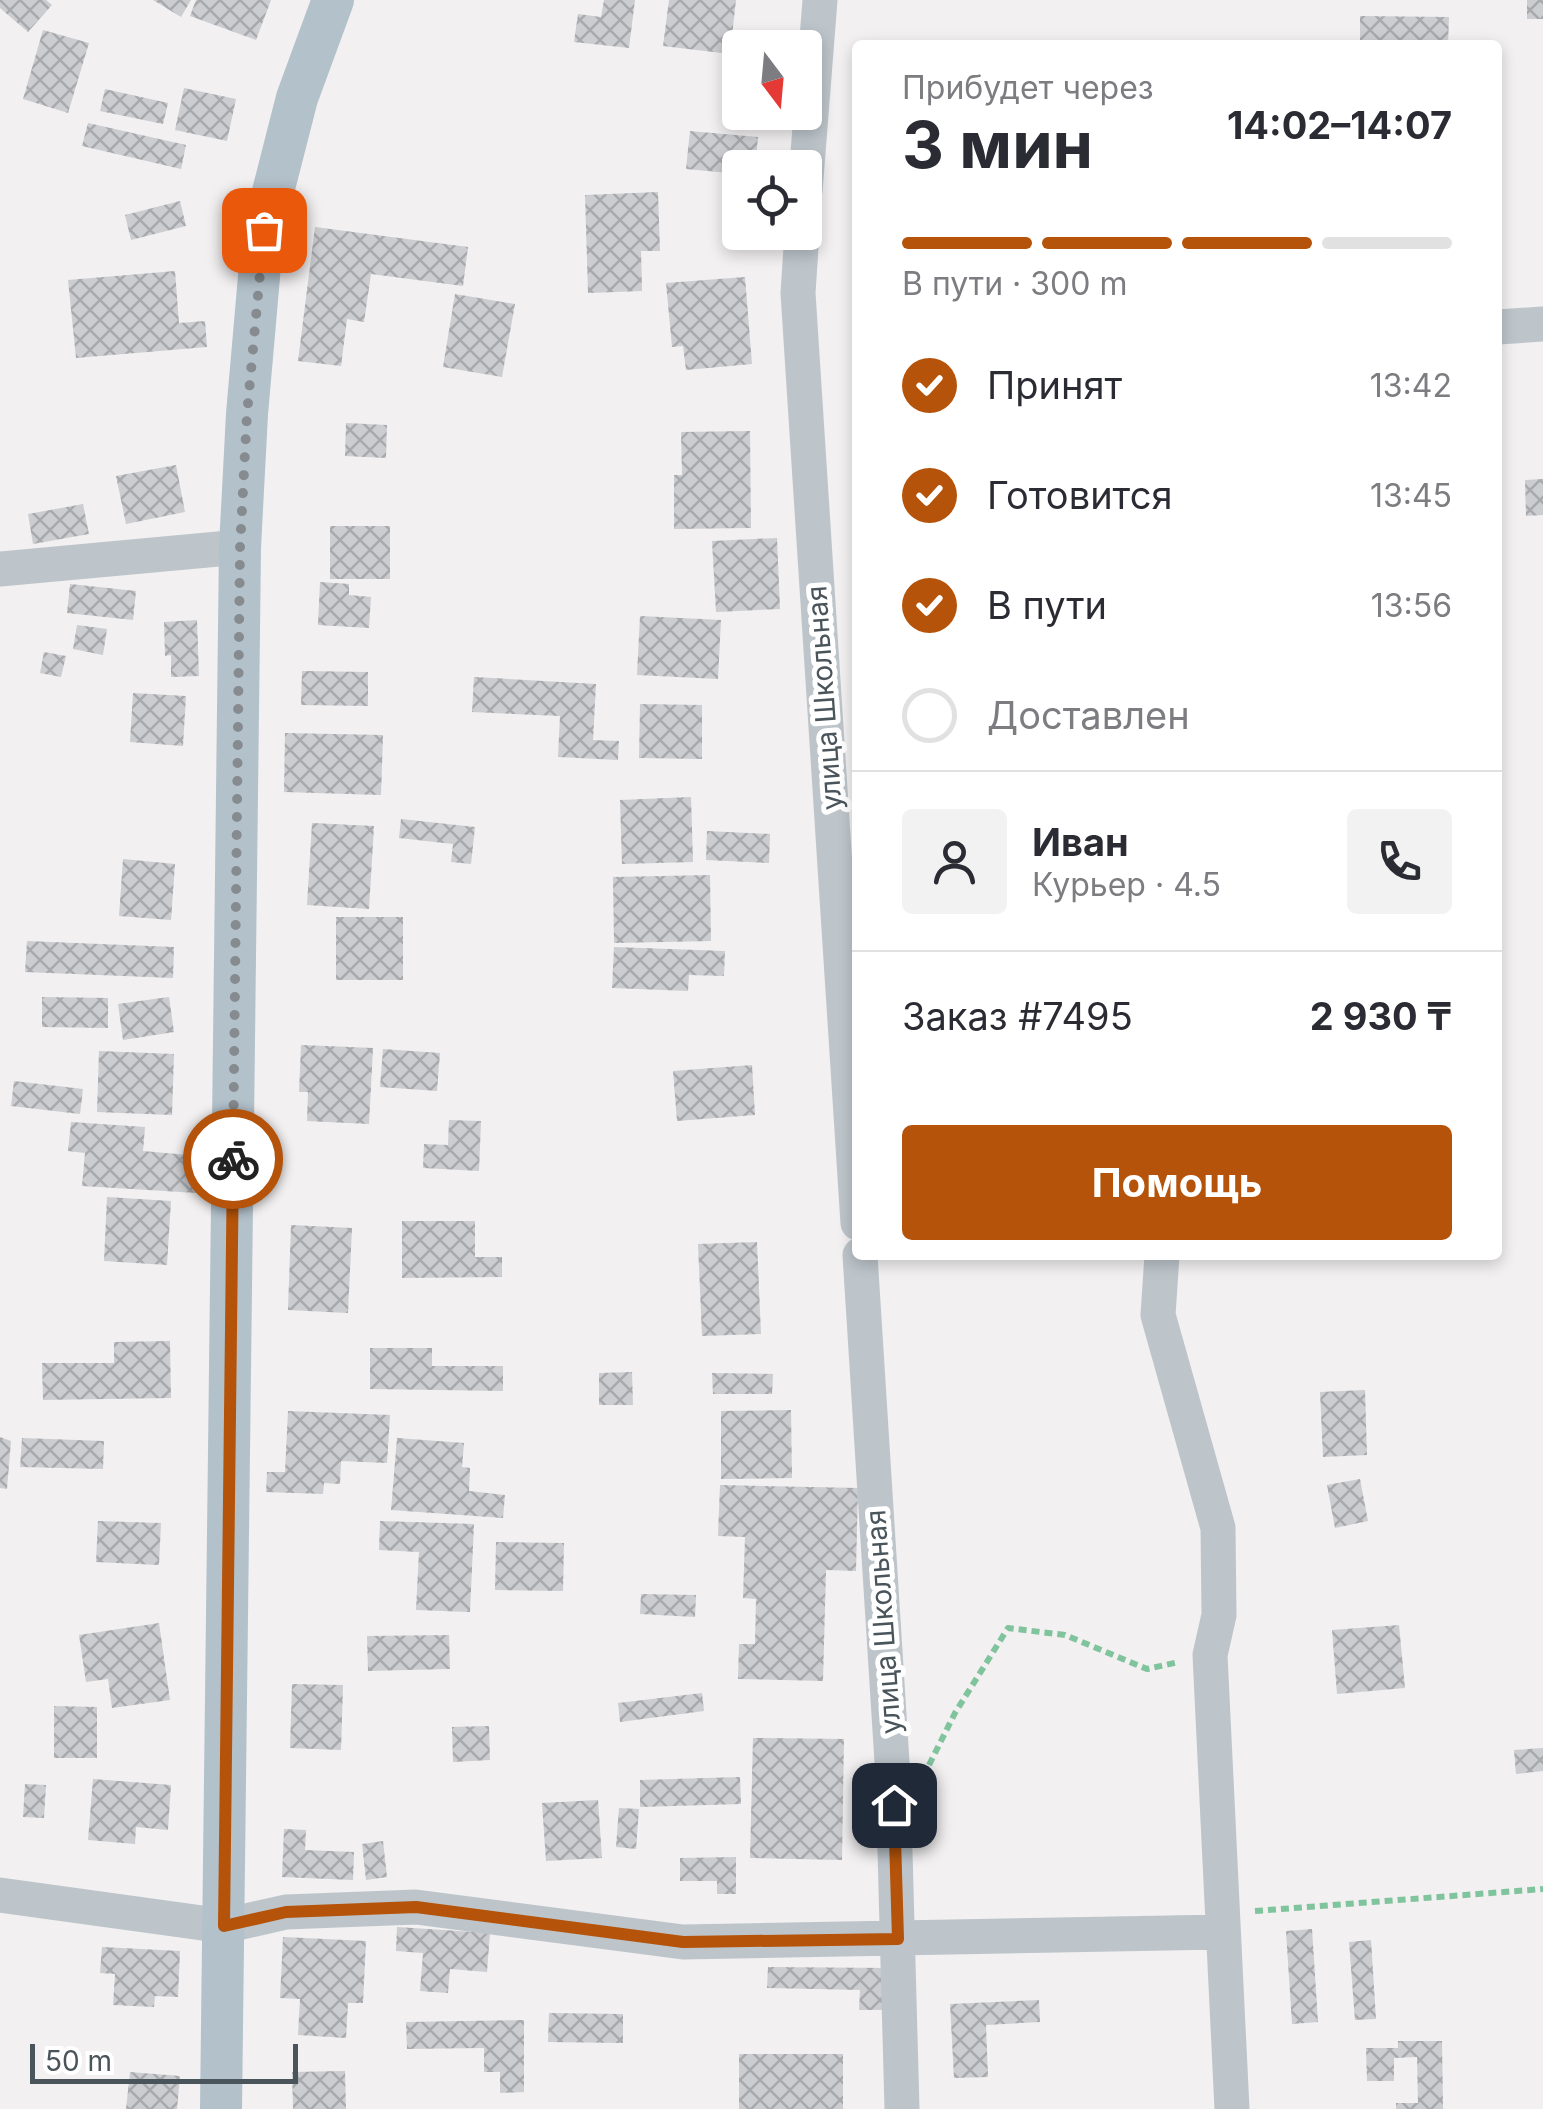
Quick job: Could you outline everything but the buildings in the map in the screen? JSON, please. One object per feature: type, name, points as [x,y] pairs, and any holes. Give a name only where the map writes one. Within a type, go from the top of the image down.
[{"type":"main road","points":[[222,2109],[240,548],[247,414],[264,230],[298,98],[333,0]]},
{"type":"street","points":[[808,150],[820,0]]},
{"type":"street","name":"улица Школьная","points":[[801,250],[798,293],[852,1130]]},
{"type":"street","points":[[1502,327],[1543,324]]},
{"type":"street","points":[[0,569],[240,548]]},
{"type":"street","name":"улица Школьная","points":[[860,1260],[893,1778],[902,2109]]},
{"type":"street","points":[[1162,1260],[1158,1315],[1218,1528],[1218,1616],[1210,1655],[1232,2109]]},
{"type":"street","points":[[0,1895],[224,1926],[286,1912],[416,1907],[683,1942],[898,1939],[1223,1923]]},
{"type":"path","points":[[894,1833],[955,1713],[1008,1628],[1065,1635],[1147,1669],[1210,1655]]},
{"type":"path","points":[[1223,1923],[1543,1888]]},
{"type":"way so far","points":[[233,1159],[240,548],[247,414],[264,230]]},
{"type":"route","points":[[233,1159],[224,1926],[286,1912],[416,1907],[683,1942],[898,1939],[894,1805]]}]
